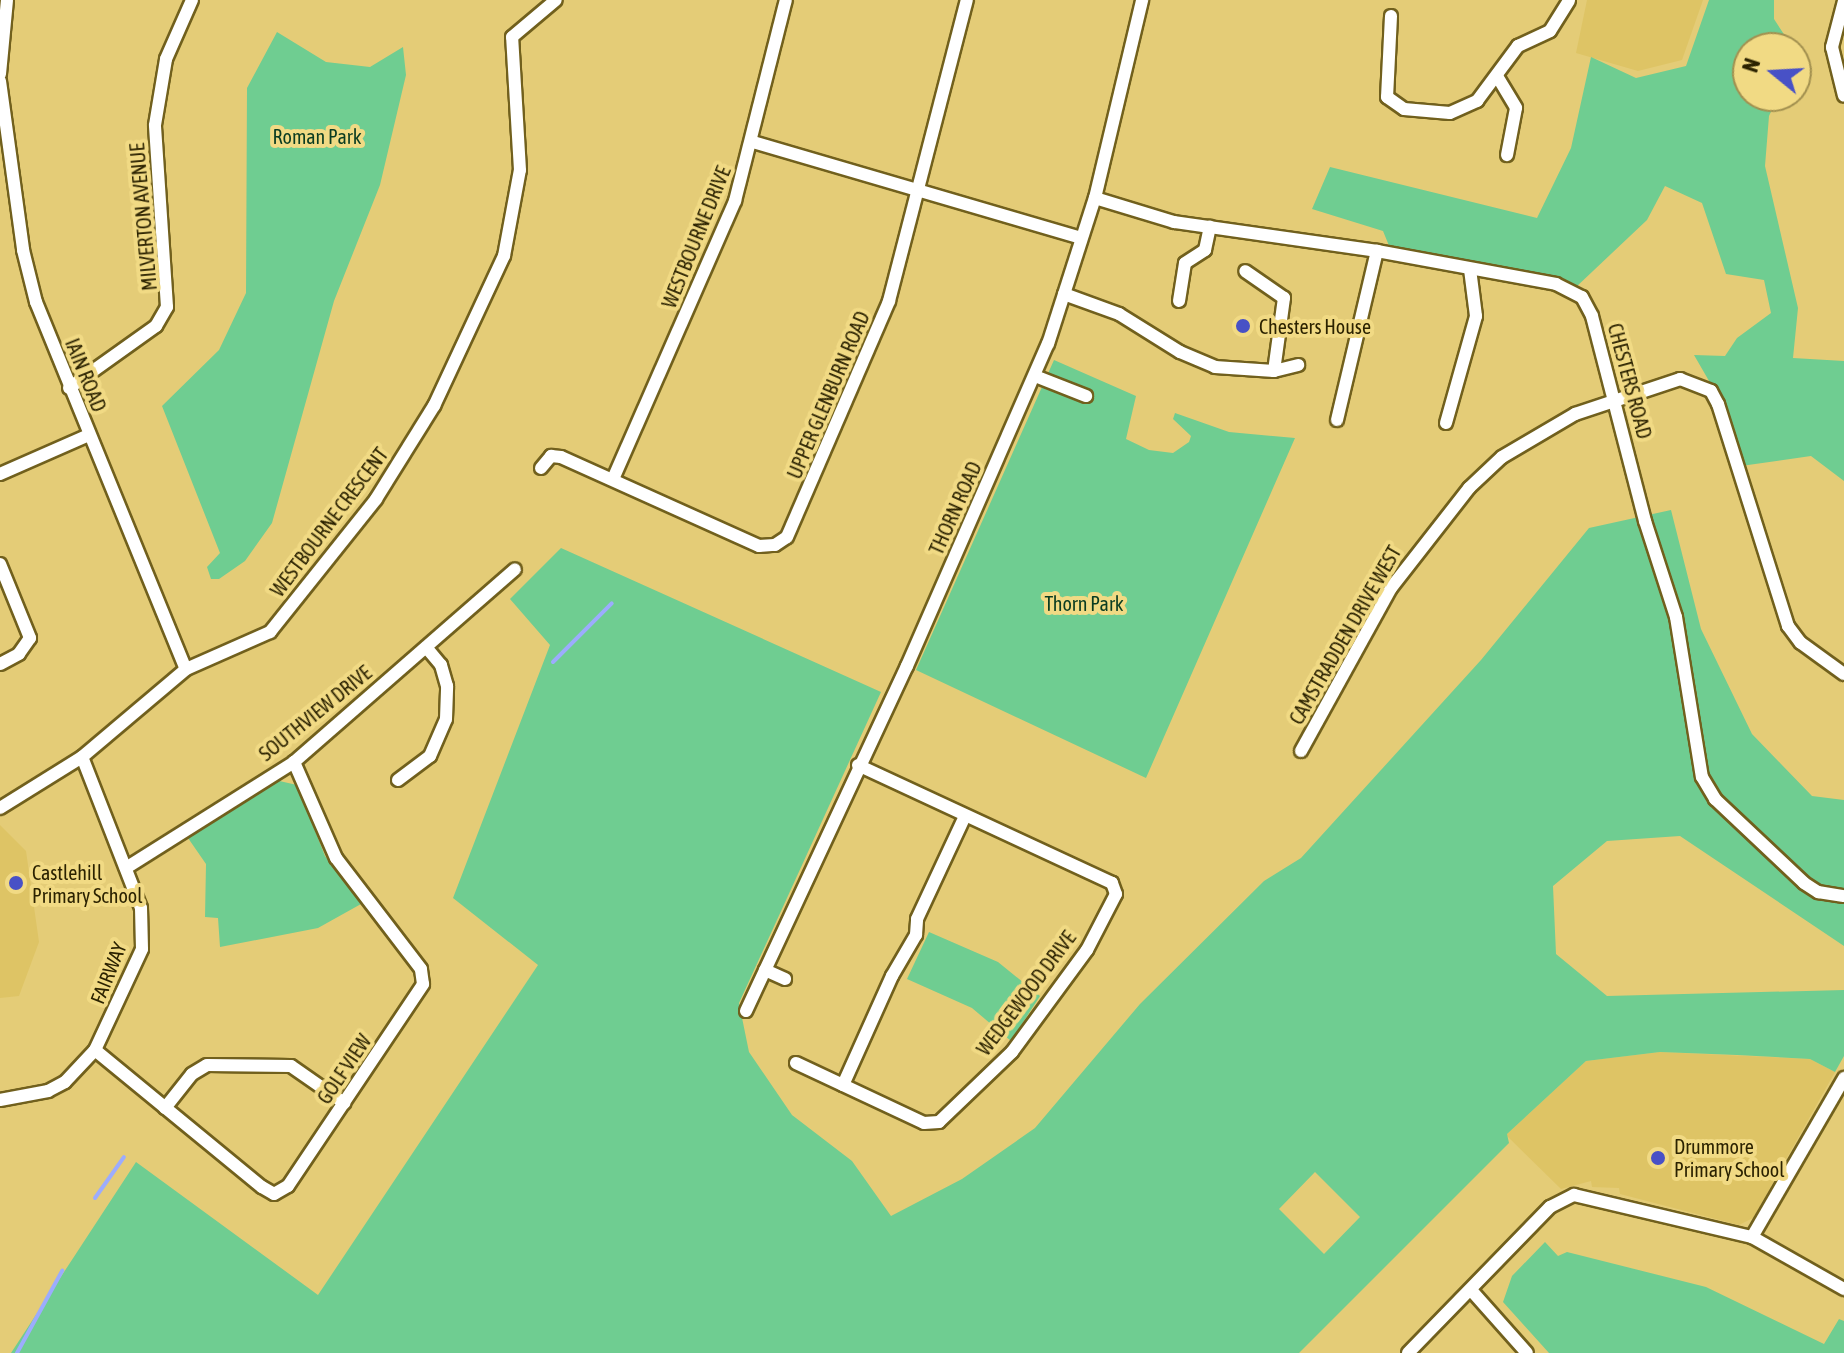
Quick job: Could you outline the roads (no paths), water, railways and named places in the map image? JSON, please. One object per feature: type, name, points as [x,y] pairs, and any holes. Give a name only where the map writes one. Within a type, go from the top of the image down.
[{"type":"street","points":[[0,74],[7,0]]},
{"type":"street","name":"MILVERTON AVENUE","points":[[69,388],[156,326],[167,307],[155,125],[166,59],[192,0]]},
{"type":"street","name":"WESTBOURNE CRESCENT","points":[[0,808],[82,757],[186,669],[270,632],[376,499],[434,406],[511,232],[521,150],[512,37],[556,0]]},
{"type":"street","name":"WESTBOURNE DRIVE","points":[[613,479],[724,231],[753,142],[786,0]]},
{"type":"street","name":"UPPER GLENBURN ROAD","points":[[541,468],[556,455],[759,546],[775,545],[787,537],[889,301],[921,190],[967,0]]},
{"type":"street","name":"THORN ROAD","points":[[746,1011],[1035,376],[1095,198],[1142,0]]},
{"type":"street","points":[[1844,1],[1832,47],[1844,96]]},
{"type":"street","points":[[1391,16],[1384,82],[1387,97],[1397,107],[1459,112],[1497,76],[1512,51],[1550,31],[1568,3]]},
{"type":"street","points":[[1497,76],[1516,108],[1507,155]]},
{"type":"street","name":"IAIN ROAD","points":[[0,81],[4,156],[28,276],[69,388],[186,669]]},
{"type":"street","points":[[753,142],[1081,238]]},
{"type":"street","name":"CHESTERS ROAD","points":[[1095,198],[1174,222],[1377,251],[1556,284],[1582,297],[1614,398],[1645,521],[1676,617],[1702,777],[1715,799],[1804,883],[1818,892],[1844,896]]},
{"type":"street","points":[[1179,301],[1185,263],[1209,253],[1210,227]]},
{"type":"street","points":[[1337,420],[1377,251]]},
{"type":"street","points":[[1446,423],[1476,316],[1470,269]]},
{"type":"street","points":[[1245,271],[1284,298],[1274,371]]},
{"type":"street","points":[[1064,294],[1119,314],[1180,352],[1215,367],[1274,371],[1298,365]]},
{"type":"street","points":[[1441,373],[1457,376]]},
{"type":"street","points":[[1035,376],[1086,396]]},
{"type":"street","name":"CAMSTRADDEN DRIVE WEST","points":[[1301,751],[1391,588],[1449,509],[1502,457],[1575,414],[1614,398],[1680,379],[1711,391],[1788,626],[1801,643],[1844,674]]},
{"type":"street","points":[[0,474],[89,435]]},
{"type":"street","points":[[0,564],[30,638],[19,654],[0,664]]},
{"type":"street","name":"SOUTHVIEW DRIVE","points":[[126,868],[294,762],[515,569]]},
{"type":"street","points":[[398,780],[430,756],[446,719],[447,686],[441,665],[426,647]]},
{"type":"street","name":"FAIRWAY","points":[[0,1100],[48,1091],[65,1082],[95,1050],[142,949],[141,908],[82,757]]},
{"type":"street","name":"GOLF VIEW","points":[[95,1050],[274,1194],[288,1186],[423,984],[421,969],[336,858],[294,762]]},
{"type":"street","name":"WEDGEWOOD DRIVE","points":[[796,1063],[924,1123],[939,1122],[1012,1052],[1087,950],[1116,894],[1112,883],[858,765]]},
{"type":"street","points":[[843,1085],[892,976],[916,935],[917,919],[965,816]]},
{"type":"street","points":[[765,970],[785,979]]},
{"type":"street","points":[[165,1108],[192,1074],[207,1065],[291,1066],[344,1103]]},
{"type":"street","points":[[1752,1237],[1844,1078]]},
{"type":"street","points":[[1408,1353],[1550,1207],[1574,1195],[1752,1237],[1844,1289]]},
{"type":"street","points":[[1471,1290],[1527,1353]]},
{"type":"waterway","points":[[553,662],[612,603]]},
{"type":"waterway","points":[[95,1198],[124,1157]]},
{"type":"waterway","points":[[17,1353],[62,1271]]},
{"type":"place","name":"Chesters House","points":[[1243,326]]},
{"type":"place","name":"Castlehill Primary School","points":[[16,883]]},
{"type":"place","name":"Drummore Primary School","points":[[1658,1158]]},
{"type":"park label","name":"Roman Park","points":[[317,136]]},
{"type":"park label","name":"Thorn Park","points":[[1084,603]]}]
